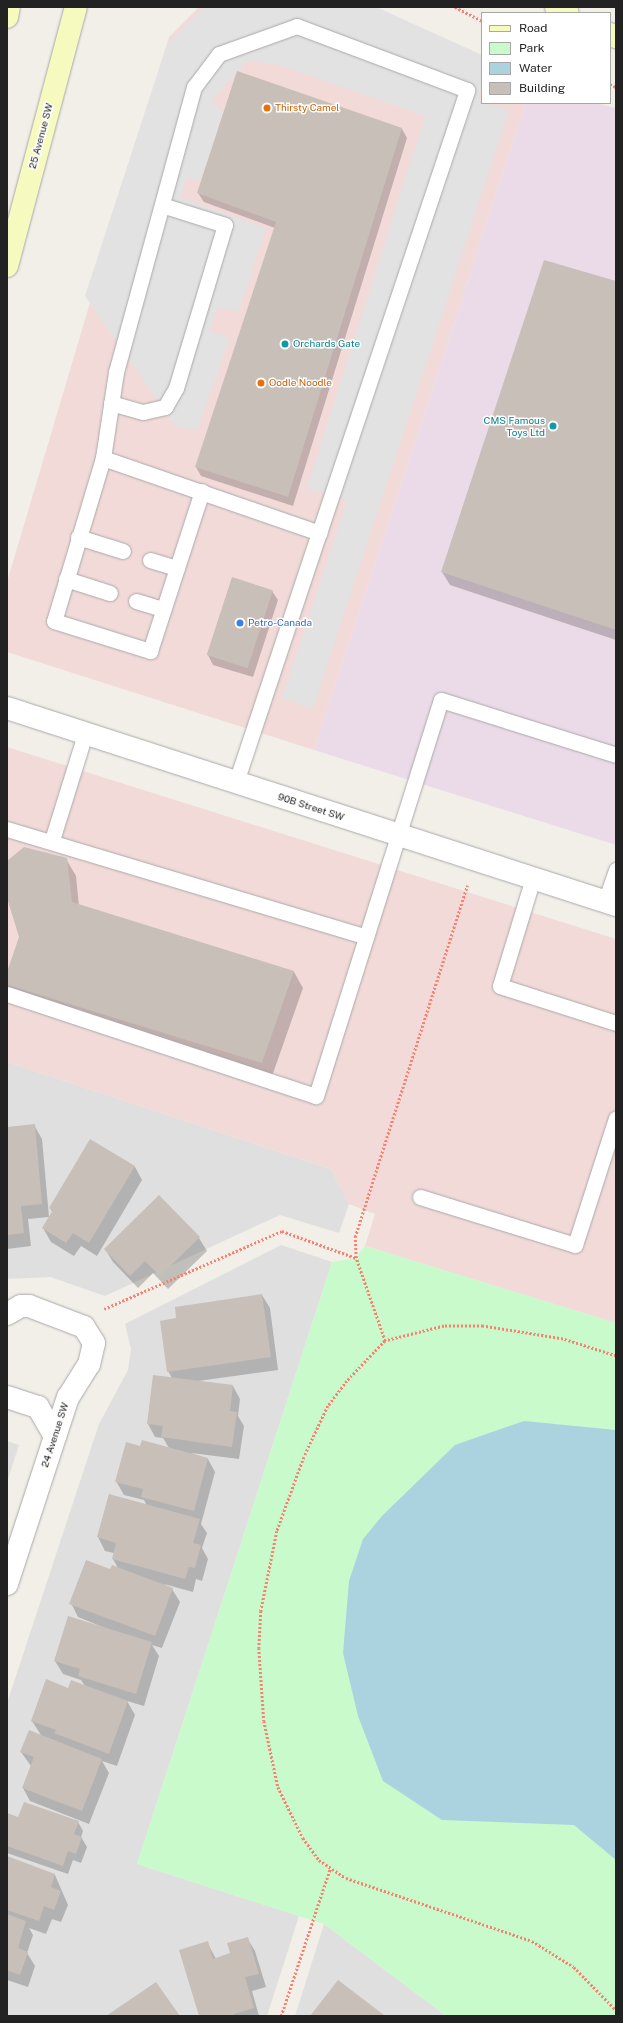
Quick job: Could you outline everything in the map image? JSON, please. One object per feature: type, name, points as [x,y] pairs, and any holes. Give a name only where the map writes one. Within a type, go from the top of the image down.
[{"type":"main road","points":[[7,17],[9,7]]},
{"type":"main road","points":[[556,7],[566,12]]},
{"type":"main road","name":"25 Avenue SW","points":[[7,266],[77,11]]},
{"type":"street","name":"90B Street SW","points":[[7,708],[611,904]]},
{"type":"street","points":[[7,1314],[21,1306],[29,1306],[84,1327]]},
{"type":"street","name":"24 Avenue SW","points":[[7,1584],[68,1397],[89,1364],[94,1352],[94,1343],[84,1327]]},
{"type":"street","points":[[7,1397],[38,1407],[56,1436]]},
{"type":"lane","points":[[202,491],[150,651],[54,620],[103,458],[116,372],[194,87],[219,54],[297,26],[467,90],[236,782]]},
{"type":"lane","points":[[112,403],[143,412],[165,407],[176,388],[225,225],[162,205]]},
{"type":"lane","points":[[103,458],[202,491],[319,533]]},
{"type":"lane","points":[[78,537],[123,551]]},
{"type":"lane","points":[[150,560],[177,568]]},
{"type":"lane","points":[[66,579],[110,593]]},
{"type":"lane","points":[[136,601],[163,609]]},
{"type":"lane","points":[[7,994],[316,1096],[441,700],[616,755]]},
{"type":"lane","points":[[52,840],[85,734]]},
{"type":"lane","points":[[7,829],[52,840],[366,938]]},
{"type":"lane","points":[[611,904],[616,870]]},
{"type":"lane","points":[[533,878],[500,986],[616,1023]]},
{"type":"lane","points":[[420,1197],[575,1245],[616,1118]]},
{"type":"path","points":[[455,7],[481,20]]},
{"type":"path","points":[[384,1341],[356,1258],[355,1237],[474,859]]},
{"type":"path","points":[[84,1327],[101,1310],[282,1231],[356,1258]]},
{"type":"path","points":[[616,1356],[563,1339],[483,1326],[444,1326],[416,1331],[384,1341],[346,1381],[328,1406],[317,1429],[277,1531],[261,1611],[259,1648],[264,1721],[278,1788],[303,1838],[330,1870],[346,1878],[532,1940],[574,1967],[616,2010]]},
{"type":"path","points":[[281,2016],[330,1870]]},
{"type":"shaded area","points":[[199,7],[371,7],[481,63],[481,104],[526,104],[314,750],[7,652],[7,582],[169,37]]},
{"type":"shaded area","points":[[204,7],[376,7],[481,55],[481,91],[478,99],[481,104],[509,110],[313,709],[282,698],[347,501],[307,488],[425,116],[276,64],[247,61],[212,100],[223,113],[201,180],[187,178],[180,197],[266,228],[239,311],[217,308],[210,331],[230,338],[197,430],[176,427],[85,296],[167,44]]},
{"type":"shaded area","points":[[526,104],[599,104],[616,108],[616,845],[314,750]]},
{"type":"shaded area","points":[[7,747],[616,939],[616,1323],[365,1246],[375,1214],[349,1204],[331,1169],[7,1062]]},
{"type":"shaded area","points":[[7,1062],[331,1169],[349,1204],[339,1233],[280,1215],[105,1296],[50,1277],[7,1279]]},
{"type":"shaded area","points":[[281,1245],[332,1262],[137,1864],[299,1916],[267,2016],[7,2016],[7,1703],[99,1424],[128,1370],[131,1349],[125,1324]]},
{"type":"shaded area","points":[[7,1441],[19,1445],[7,1482]]},
{"type":"shaded area","points":[[324,1924],[446,2016],[295,2016]]},
{"type":"green space","points":[[365,1246],[616,1323],[616,2016],[446,2016],[324,1924],[137,1864],[332,1262],[356,1258]]},
{"type":"water","points":[[524,1421],[616,1430],[616,1860],[574,1825],[442,1820],[383,1781],[358,1716],[343,1653],[349,1581],[363,1539],[382,1516],[455,1445]]},
{"type":"building","name":"Orchards Gate","points":[[237,71],[402,128],[288,497],[195,467],[276,222],[197,193]]},
{"type":"building","name":"CMS Famous Toys Ltd","points":[[544,260],[616,281],[616,630],[441,572]]},
{"type":"building","name":"Petro-Canada","points":[[232,577],[273,590],[248,668],[207,655]]},
{"type":"building","points":[[24,847],[67,858],[72,902],[294,971],[262,1063],[7,985],[7,972],[19,937],[7,898],[7,861]]},
{"type":"building","points":[[35,1124],[42,1204],[21,1206],[24,1233],[7,1235],[7,1127]]},
{"type":"building","points":[[90,1139],[135,1166],[89,1243],[73,1233],[66,1243],[42,1228],[53,1210],[49,1208]]},
{"type":"building","points":[[159,1195],[200,1237],[160,1276],[145,1261],[130,1276],[104,1249]]},
{"type":"building","points":[[262,1294],[271,1357],[167,1372],[160,1321],[176,1318],[175,1307]]},
{"type":"building","points":[[153,1375],[233,1385],[230,1411],[237,1412],[232,1447],[161,1437],[163,1426],[147,1424]]},
{"type":"building","points":[[142,1440],[208,1458],[194,1511],[141,1497],[143,1489],[115,1482],[126,1442],[140,1446]]},
{"type":"building","points":[[109,1494],[200,1519],[193,1543],[201,1545],[195,1568],[189,1567],[185,1579],[112,1559],[116,1543],[97,1537]]},
{"type":"building","points":[[86,1560],[110,1569],[112,1565],[173,1588],[155,1636],[69,1604]]},
{"type":"building","points":[[68,1616],[152,1642],[136,1694],[78,1676],[80,1669],[54,1661]]},
{"type":"building","points":[[46,1679],[68,1688],[71,1680],[128,1701],[109,1754],[54,1733],[56,1730],[31,1721]]},
{"type":"building","points":[[29,1730],[102,1759],[82,1811],[22,1788],[34,1757],[20,1752]]},
{"type":"building","points":[[24,1802],[79,1821],[74,1834],[82,1837],[76,1854],[68,1851],[63,1866],[7,1846],[7,1813],[18,1817]]},
{"type":"building","points":[[7,1856],[55,1874],[51,1887],[61,1891],[54,1910],[44,1906],[39,1921],[7,1910]]},
{"type":"building","points":[[7,1914],[26,1921],[18,1948],[28,1952],[20,1975],[7,1970]]},
{"type":"building","points":[[248,1937],[259,1974],[245,1977],[254,2008],[234,2014],[235,2016],[199,2016],[179,1950],[208,1941],[213,1959],[230,1953],[227,1943]]},
{"type":"building","points":[[338,1980],[384,2015],[310,2016]]},
{"type":"building","points":[[156,1982],[180,2016],[106,2016]]},
{"type":"place","name":"Thirsty Camel","points":[[267,108]]},
{"type":"place","name":"Orchards Gate","points":[[285,344]]},
{"type":"place","name":"Oodle Noodle","points":[[261,383]]},
{"type":"place","name":"CMS Famous Toys Ltd","points":[[553,426]]},
{"type":"place","name":"Petro-Canada","points":[[240,623]]}]
